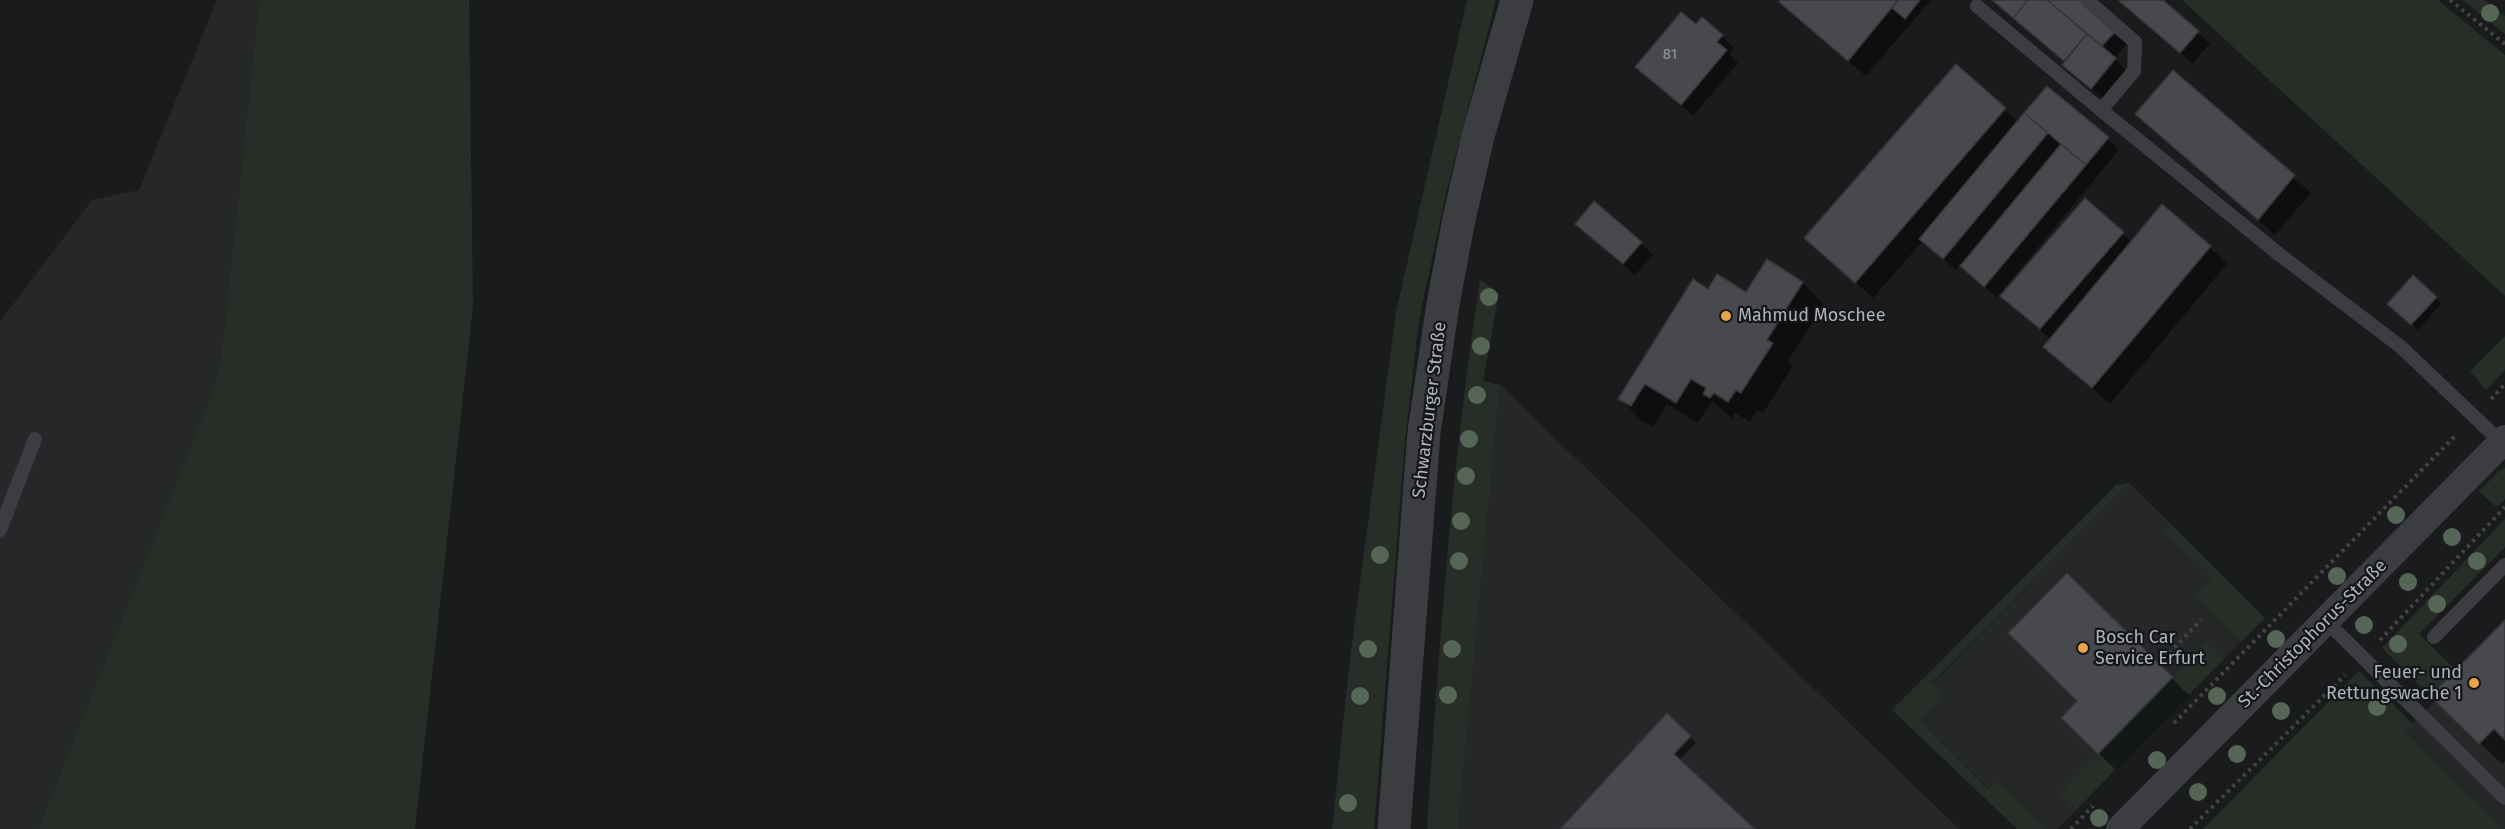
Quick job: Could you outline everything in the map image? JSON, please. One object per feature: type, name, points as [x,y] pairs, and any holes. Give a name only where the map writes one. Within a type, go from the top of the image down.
[{"type":"street","name":"Schwarzburger Straße","points":[[1394,829],[1424,432],[1443,304],[1462,209],[1478,136],[1517,0]]},
{"type":"street","name":"St.-Christophorus-Straße","points":[[2120,829],[2503,441]]},
{"type":"lane","points":[[2087,0],[2135,42],[2134,71],[2101,110]]},
{"type":"lane","points":[[1977,6],[2280,255],[2401,347],[2503,441]]},
{"type":"lane","points":[[0,530],[35,439]]},
{"type":"lane","points":[[2434,637],[2505,565]]},
{"type":"lane","points":[[2326,621],[2505,798]]},
{"type":"path","points":[[2450,0],[2505,44]]},
{"type":"path","points":[[2172,726],[2505,384]]},
{"type":"path","points":[[2159,664],[2201,621]]},
{"type":"path","points":[[2071,829],[2096,803]]},
{"type":"shaded area","points":[[217,0],[259,0],[221,358],[215,385],[38,829],[0,829],[0,322],[92,200],[139,190]]},
{"type":"shaded area","points":[[259,0],[469,0],[473,306],[415,829],[38,829],[215,385],[221,358]]},
{"type":"shaded area","points":[[1467,0],[1496,0],[1446,193],[1419,320],[1405,441],[1374,829],[1332,829],[1350,658],[1396,312]]},
{"type":"shaded area","points":[[2182,0],[2438,0],[2505,55],[2505,296]]},
{"type":"shaded area","points":[[2463,0],[2484,0],[2505,16],[2505,34]]},
{"type":"shaded area","points":[[1480,280],[1499,293],[1483,381],[1500,385],[1458,829],[1427,829],[1454,485]]},
{"type":"shaded area","points":[[2505,336],[2505,370],[2486,390],[2470,371]]},
{"type":"shaded area","points":[[1500,385],[1959,829],[1458,829]]},
{"type":"shaded area","points":[[2505,468],[2505,499],[2498,506],[2479,491],[2500,470]]},
{"type":"shaded area","points":[[2129,483],[2170,523],[2164,530],[2212,577],[2194,595],[2241,642],[2224,659],[2207,642],[2059,793],[2076,810],[2057,829],[2045,829],[1997,782],[1989,789],[1919,720],[1943,695],[1932,684]]},
{"type":"shaded area","points":[[2129,483],[1932,683],[1943,695],[1919,720],[1988,789],[1997,781],[2045,829],[2017,829],[1892,710],[2116,485]]},
{"type":"shaded area","points":[[2505,519],[2505,547],[2419,634],[2456,670],[2430,696],[2382,648]]},
{"type":"shaded area","points":[[2170,523],[2265,618],[2241,642],[2194,595],[2212,577],[2163,530]]},
{"type":"shaded area","points":[[2505,620],[2505,829],[2503,829],[2406,730],[2435,701],[2430,696]]},
{"type":"shaded area","points":[[2207,642],[2224,659],[2076,810],[2059,793]]},
{"type":"shaded area","points":[[2359,671],[2413,724],[2406,731],[2503,829],[2203,829]]},
{"type":"building","points":[[1780,0],[1898,0],[1848,61],[1779,2]]},
{"type":"building","points":[[1898,0],[1920,0],[1905,19],[1892,8]]},
{"type":"building","points":[[1992,0],[2028,0],[2013,18]]},
{"type":"building","points":[[2028,0],[2047,0],[2087,34],[2064,61],[2013,18]]},
{"type":"building","points":[[2047,0],[2080,0],[2116,31],[2102,46]]},
{"type":"building","points":[[2120,0],[2163,0],[2199,31],[2180,53]]},
{"type":"building","points":[[1681,12],[1696,24],[1702,17],[1723,35],[1717,42],[1727,50],[1681,105],[1635,67]]},
{"type":"building","points":[[2087,34],[2116,58],[2091,89],[2062,65]]},
{"type":"building","points":[[1956,64],[2006,108],[1855,283],[1804,238]]},
{"type":"building","points":[[2173,70],[2295,175],[2258,220],[2135,114]]},
{"type":"building","points":[[2047,86],[2109,137],[2086,165],[2024,113]]},
{"type":"building","points":[[2024,113],[2048,133],[1943,259],[1919,239]]},
{"type":"building","points":[[2061,144],[2086,165],[1984,287],[1960,266]]},
{"type":"building","points":[[2085,198],[2124,232],[2040,329],[2000,296]]},
{"type":"building","points":[[1594,201],[1642,242],[1623,264],[1575,224]]},
{"type":"building","points":[[2162,204],[2211,246],[2092,388],[2043,347]]},
{"type":"building","name":"Mahmud Moschee","points":[[1767,259],[1803,282],[1767,340],[1773,343],[1741,393],[1736,390],[1728,402],[1714,393],[1710,398],[1703,394],[1706,388],[1691,379],[1676,403],[1645,384],[1631,406],[1618,399],[1693,279],[1708,289],[1717,274],[1746,292]]},
{"type":"building","points":[[2413,275],[2437,297],[2411,325],[2387,304]]},
{"type":"building","name":"Bosch Car Service Erfurt","points":[[2067,573],[2173,677],[2098,754],[2061,718],[2077,701],[2008,633]]},
{"type":"building","name":"Feuer- und Rettungswache 1","points":[[2505,620],[2505,740],[2494,729],[2479,744],[2430,696]]},
{"type":"building","points":[[1667,713],[1691,736],[1674,754],[1755,829],[1560,829]]},
{"type":"place","name":"Mahmud Moschee","points":[[1726,316]]},
{"type":"place","name":"Bosch Car Service Erfurt","points":[[2083,648]]},
{"type":"place","name":"Feuer- und Rettungswache 1","points":[[2474,683]]}]
